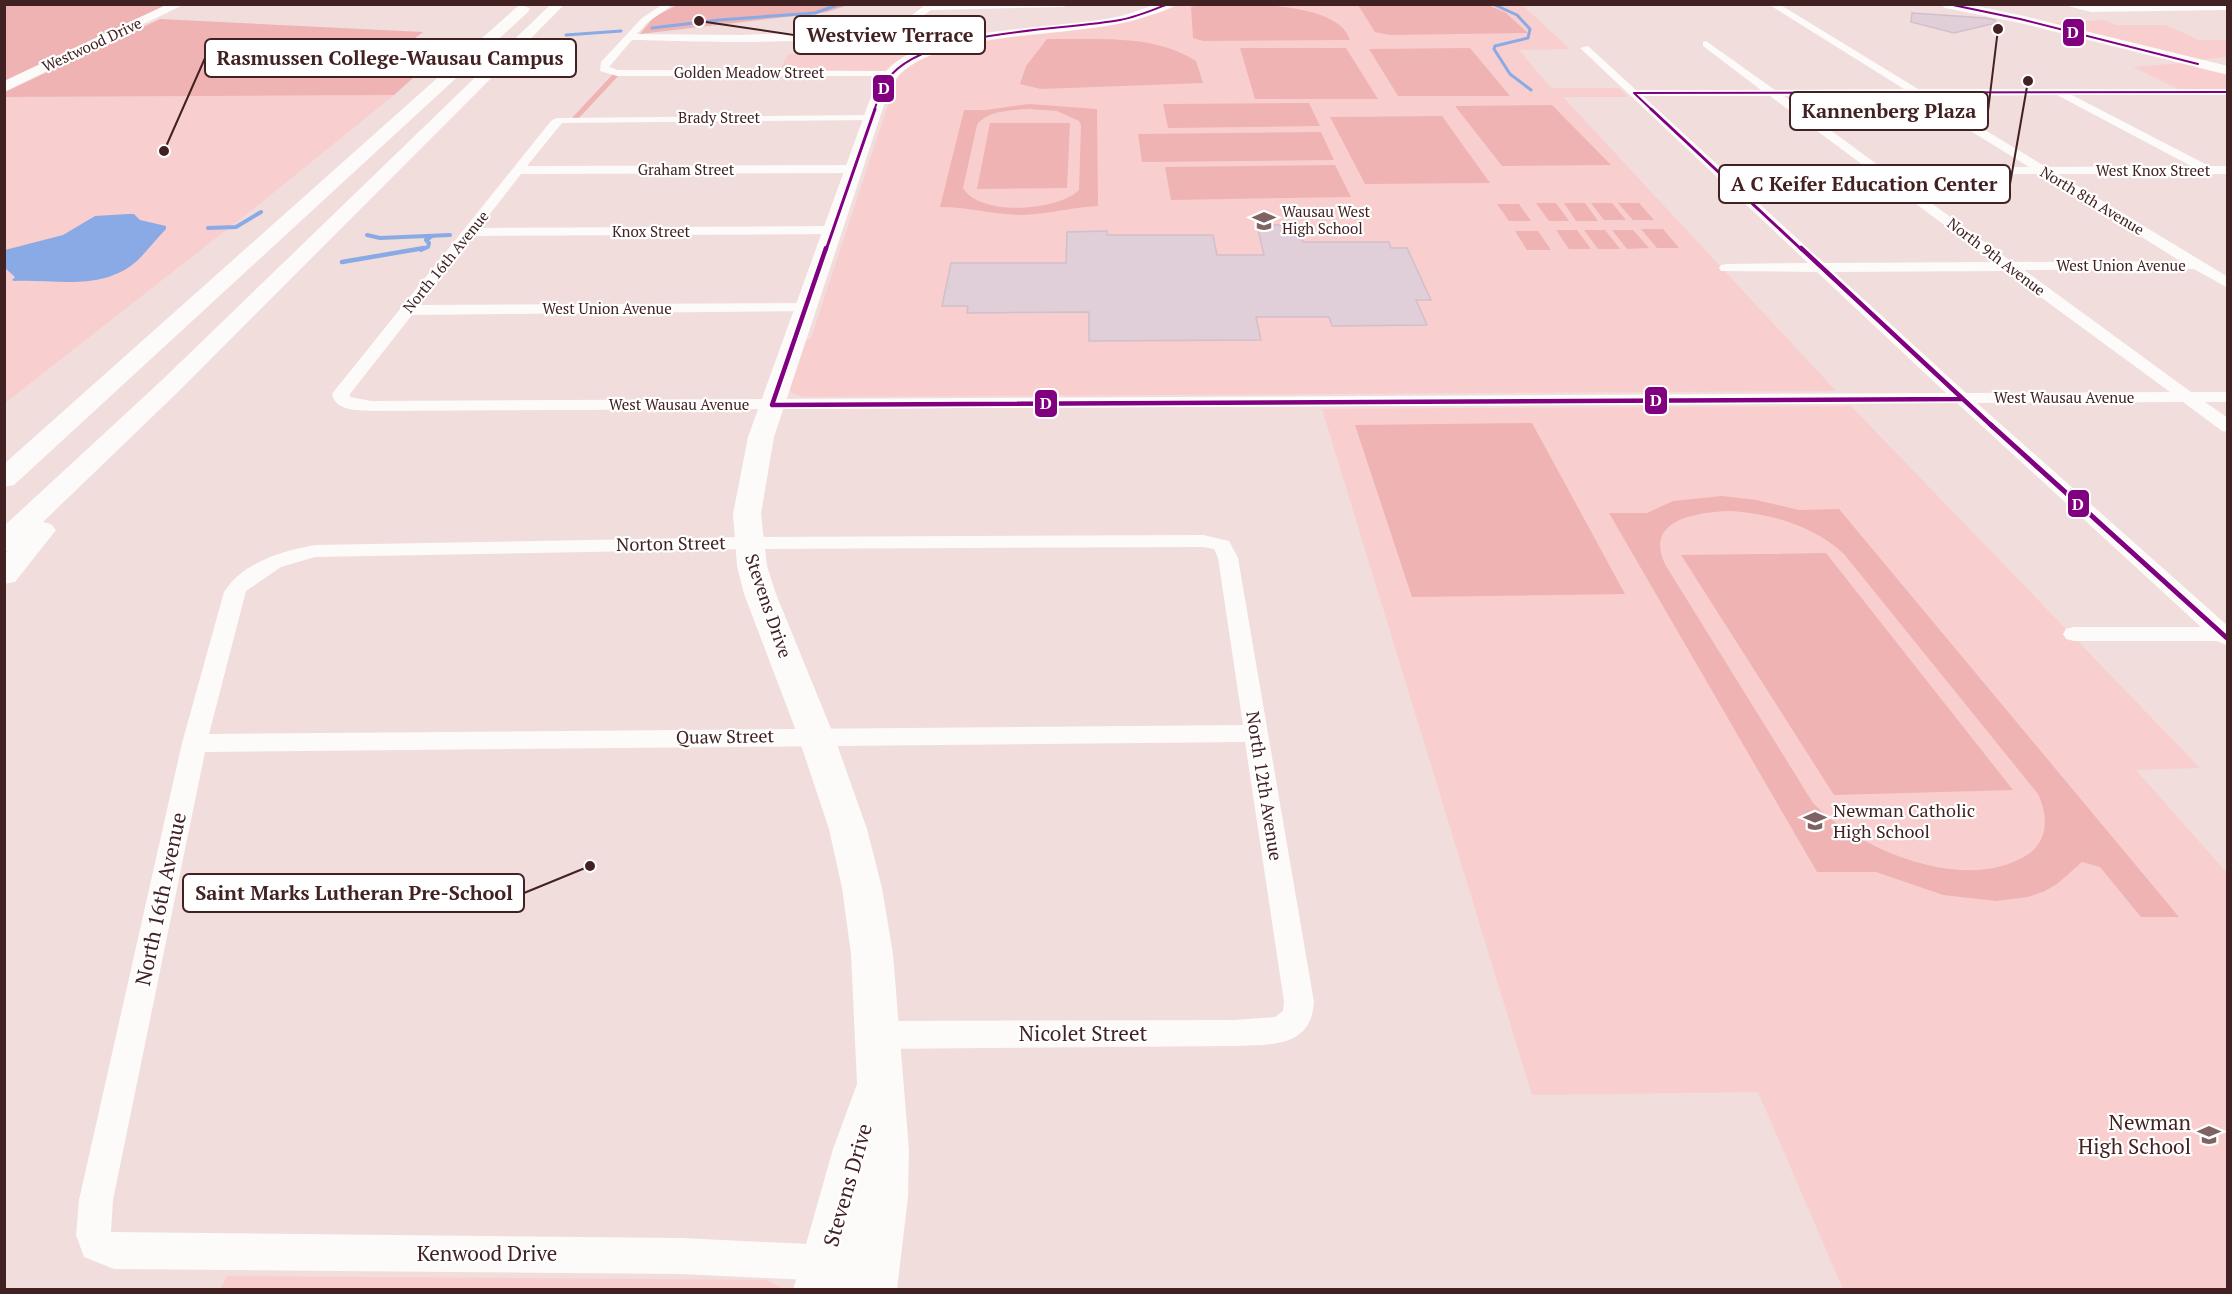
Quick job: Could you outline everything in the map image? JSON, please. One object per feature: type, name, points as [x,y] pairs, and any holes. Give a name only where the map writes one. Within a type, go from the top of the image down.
[{"type":"main road","name":"Westwood Drive","points":[[4,87],[179,4]]},
{"type":"main road","points":[[4,479],[529,4]]},
{"type":"main road","points":[[4,543],[170,386],[497,63],[560,4]]},
{"type":"main road","points":[[891,73],[922,54],[958,43],[1012,33],[1122,20],[1170,4]]},
{"type":"main road","points":[[1945,4],[2020,19],[2228,70]]},
{"type":"main road","name":"Stevens Drive","points":[[847,1277],[885,1168],[872,954],[862,888],[848,829],[816,736],[760,594],[747,543],[747,514],[761,437],[872,118],[891,73]]},
{"type":"main road","points":[[4,458],[72,406],[111,381]]},
{"type":"main road","points":[[4,575],[41,530],[141,423],[170,386]]},
{"type":"street","points":[[630,37],[650,15],[670,4]]},
{"type":"street","points":[[630,37],[796,37],[842,34],[900,23],[923,14],[931,6],[1064,4]]},
{"type":"street","name":"North 8th Avenue","points":[[1772,4],[2228,284]]},
{"type":"street","points":[[2064,4],[2091,9],[2223,7]]},
{"type":"street","name":"Golden Meadow Street","points":[[630,37],[605,64],[603,67],[607,71],[616,73],[891,73]]},
{"type":"street","name":"North 9th Avenue","points":[[1706,44],[2228,427]]},
{"type":"street","points":[[1585,48],[1961,399],[2226,636]]},
{"type":"street","points":[[2058,92],[2228,181]]},
{"type":"street","points":[[2200,92],[2228,104]]},
{"type":"street","points":[[1634,93],[2228,92]]},
{"type":"street","name":"Brady Street","points":[[565,119],[872,118]]},
{"type":"street","name":"North 16th Avenue","points":[[354,405],[342,400],[341,394],[555,123],[565,119]]},
{"type":"street","name":"Graham Street","points":[[518,170],[855,169]]},
{"type":"street","name":"West Knox Street","points":[[1718,172],[2228,170]]},
{"type":"street","name":"Knox Street","points":[[469,232],[833,230]]},
{"type":"street","name":"West Union Avenue","points":[[1726,268],[2228,265]]},
{"type":"street","name":"West Union Avenue","points":[[407,310],[806,308]]},
{"type":"street","name":"West Wausau Avenue","points":[[354,405],[2228,397]]},
{"type":"street","name":"Norton Street","points":[[268,565],[296,554],[315,551],[747,543],[1203,541],[1220,544]]},
{"type":"street","name":"North 12th Avenue","points":[[1220,544],[1225,549],[1228,558],[1299,1002],[1298,1017],[1288,1026]]},
{"type":"street","name":"North 16th Avenue","points":[[100,1248],[96,1245],[93,1235],[96,1209],[194,743],[235,592],[249,577],[268,565]]},
{"type":"street","points":[[2074,633],[2226,636]]},
{"type":"street","name":"Quaw Street","points":[[194,743],[1256,733]]},
{"type":"street","name":"Nicolet Street","points":[[879,1058],[1234,1034],[1281,1030],[1288,1026]]},
{"type":"street","name":"Kenwood Drive","points":[[100,1248],[114,1251],[681,1256],[847,1277]]},
{"type":"shaded area","points":[[5,4],[168,5],[5,81]]},
{"type":"shaded area","points":[[1201,4],[1261,5],[1307,11],[1327,18],[1342,27],[1350,40],[1203,41],[1193,38],[1191,7]]},
{"type":"shaded area","name":"Wausau West High School","points":[[1521,4],[1570,49],[1519,50],[1551,88],[1619,88],[1628,97],[1563,97],[1836,391],[803,397],[791,392],[789,388],[805,341],[811,338],[895,84],[901,73],[920,60],[953,47],[990,39],[1135,20],[1180,5]]},
{"type":"shaded area","points":[[677,5],[848,5],[827,12],[640,34],[654,17]]},
{"type":"shaded area","points":[[1358,5],[1488,5],[1506,13],[1528,33],[1390,35],[1375,32]]},
{"type":"shaded area","points":[[160,19],[423,32],[387,59],[434,59],[394,95],[5,97],[5,92]]},
{"type":"shaded area","points":[[2104,20],[2116,25],[2166,25],[2199,40],[2227,40],[2227,57],[2197,60],[2047,23]]},
{"type":"shaded area","points":[[1047,39],[1124,40],[1161,46],[1196,61],[1203,83],[1041,89],[1020,84],[1026,66]]},
{"type":"shaded area","points":[[1240,48],[1346,48],[1378,99],[1255,99]]},
{"type":"shaded area","points":[[1470,48],[1510,96],[1398,96],[1369,49]]},
{"type":"shaded area","points":[[788,54],[923,54],[892,73],[778,73]]},
{"type":"shaded area","points":[[2182,63],[2227,74],[2227,89],[2178,89],[2133,67]]},
{"type":"shaded area","points":[[614,73],[621,73],[578,119],[571,119]]},
{"type":"shaded area","points":[[394,95],[257,206],[5,403],[5,97]]},
{"type":"shaded area","points":[[1309,103],[1320,126],[1168,128],[1163,104]]},
{"type":"shaded area","points":[[1029,104],[1097,109],[1098,206],[1024,215],[940,207],[964,110],[986,110]],"holes":[[[1030,109],[1057,111],[1079,121],[1081,125],[1079,190],[1054,203],[1020,208],[985,204],[972,197],[963,188],[977,125],[981,120],[987,116],[1008,111]]]},
{"type":"shaded area","points":[[1552,105],[1611,165],[1502,166],[1455,106]]},
{"type":"shaded area","points":[[1442,116],[1490,183],[1365,184],[1330,117]]},
{"type":"shaded area","points":[[990,123],[1070,123],[1067,188],[977,189]]},
{"type":"shaded area","points":[[1321,132],[1334,160],[1142,162],[1138,134]]},
{"type":"shaded area","points":[[1335,165],[1351,197],[1171,200],[1165,167]]},
{"type":"shaded area","points":[[1536,203],[1556,203],[1569,221],[1549,221]]},
{"type":"shaded area","points":[[1564,203],[1585,203],[1598,221],[1576,221]]},
{"type":"shaded area","points":[[1591,203],[1612,203],[1626,220],[1604,220]]},
{"type":"shaded area","points":[[1618,203],[1639,203],[1654,220],[1633,220]]},
{"type":"shaded area","points":[[1497,204],[1519,204],[1531,221],[1509,221]]},
{"type":"shaded area","points":[[1641,229],[1663,229],[1679,248],[1657,248]]},
{"type":"shaded area","points":[[1556,230],[1577,230],[1591,249],[1569,249]]},
{"type":"shaded area","points":[[1584,230],[1605,230],[1620,249],[1598,249]]},
{"type":"shaded area","points":[[1612,230],[1633,230],[1649,248],[1627,249]]},
{"type":"shaded area","points":[[1515,231],[1538,231],[1551,250],[1527,250]]},
{"type":"shaded area","name":"Newman Catholic High School","points":[[1851,406],[2200,768],[2136,770],[2227,873],[2227,1289],[1843,1289],[1758,1092],[1532,1095],[1322,409]]},
{"type":"shaded area","points":[[1532,423],[1625,594],[1412,597],[1355,425]]},
{"type":"shaded area","points":[[1722,496],[1756,500],[1799,510],[1839,509],[2179,917],[2141,917],[2100,867],[2082,862],[2057,884],[2045,891],[2028,897],[1996,901],[1943,895],[1876,872],[1817,872],[1609,513],[1647,513],[1673,501]],"holes":[[[1732,511],[1792,523],[1819,536],[1844,554],[2038,794],[2044,810],[2045,827],[2039,843],[2027,855],[2002,866],[1974,870],[1945,868],[1915,862],[1885,851],[1858,837],[1833,821],[1813,803],[1666,566],[1661,550],[1661,538],[1667,528],[1677,521],[1704,513]]]},
{"type":"shaded area","points":[[1826,553],[2013,790],[1834,795],[1681,555]]},
{"type":"shaded area","points":[[227,1276],[767,1280],[785,1289],[220,1289]]},
{"type":"water","points":[[134,214],[140,220],[166,226],[166,229],[138,260],[110,276],[79,282],[14,281],[12,280],[15,277],[5,268],[5,250],[63,235],[95,216]]},
{"type":"building","points":[[1912,13],[1985,18],[1995,20],[1996,23],[1954,33],[1911,22]]},
{"type":"building","name":"Wausau West High School","points":[[1257,225],[1287,225],[1290,236],[1301,236],[1303,242],[1389,242],[1391,248],[1407,248],[1431,300],[1416,300],[1427,325],[1332,326],[1329,317],[1256,317],[1261,340],[1089,341],[1089,312],[967,313],[968,306],[942,306],[951,263],[1066,263],[1067,232],[1107,231],[1107,235],[1213,235],[1217,255],[1264,255]]},
{"type":"waterway","points":[[652,28],[719,20],[815,13],[840,4]]},
{"type":"waterway","points":[[1493,4],[1517,15],[1530,29],[1528,38],[1495,46],[1494,49],[1510,74],[1531,90]]},
{"type":"waterway","points":[[566,35],[621,31]]},
{"type":"waterway","points":[[421,73],[463,40]]},
{"type":"waterway","points":[[208,228],[236,227],[261,212]]},
{"type":"waterway","points":[[367,235],[380,238],[450,235]]},
{"type":"waterway","points":[[421,250],[428,247],[429,243],[426,240],[432,236]]},
{"type":"waterway","points":[[342,262],[424,248]]},
{"type":"transit line","name":"D","points":[[1168,4],[1121,20],[999,35],[965,42],[934,50],[909,60],[892,74],[877,102],[772,405],[1961,399]]},
{"type":"transit line","name":"D","points":[[1948,4],[2020,19],[2198,64]]},
{"type":"transit line","name":"D","points":[[1634,93],[2228,92]]},
{"type":"transit line","name":"D","points":[[1634,93],[1951,389],[2228,639]]},
{"type":"place","name":"Westview Terrace","points":[[699,21]]},
{"type":"place","name":"Kannenberg Plaza","points":[[1998,29]]},
{"type":"place","name":"A C Keifer Education Center","points":[[2028,81]]},
{"type":"place","name":"Rasmussen College-Wausau Campus","points":[[164,151]]},
{"type":"place","name":"Wausau West High School","points":[[1264,221]]},
{"type":"place","name":"Newman Catholic High School","points":[[1815,821]]},
{"type":"place","name":"Saint Marks Lutheran Pre-School","points":[[590,866]]},
{"type":"place","name":"Newman High School","points":[[2209,1135]]}]
